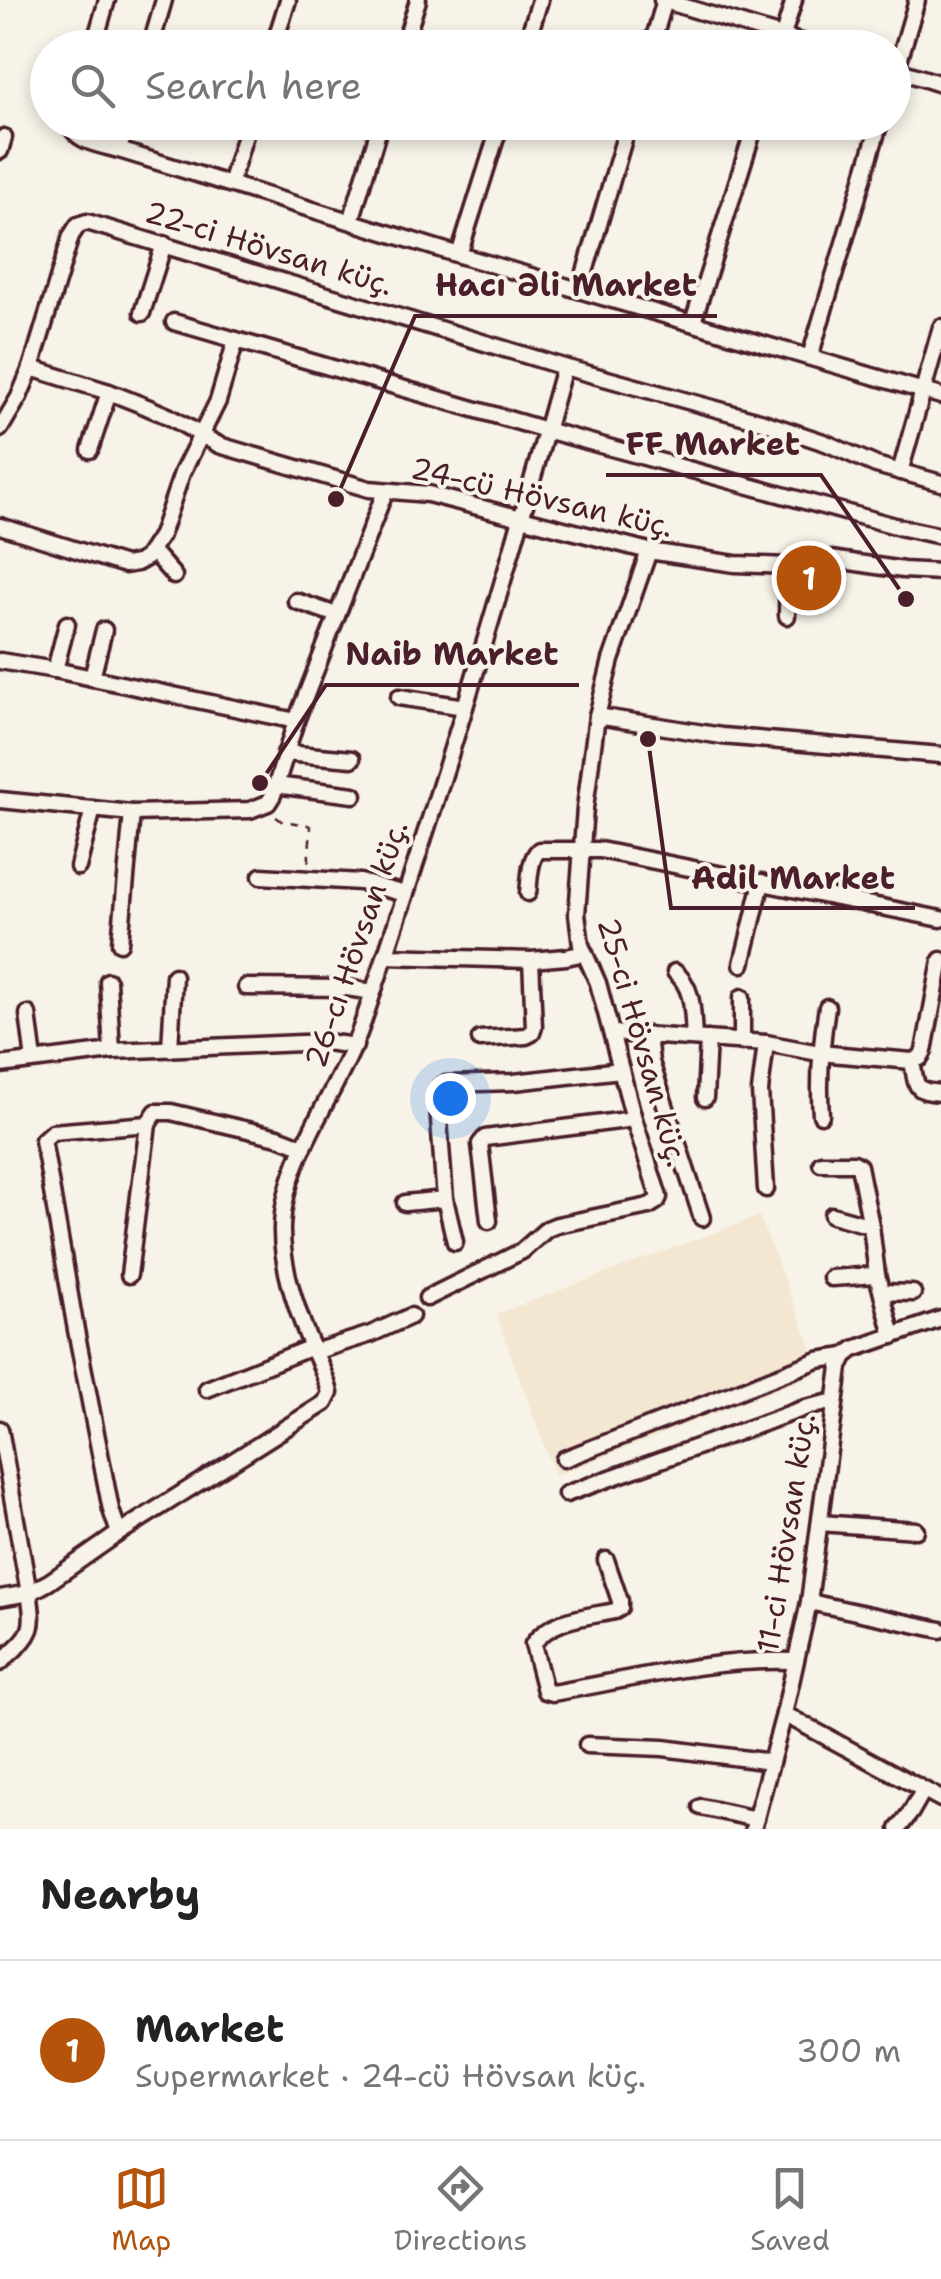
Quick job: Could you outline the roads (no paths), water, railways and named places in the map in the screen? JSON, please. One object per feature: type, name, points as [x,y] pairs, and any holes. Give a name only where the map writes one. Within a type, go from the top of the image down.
[{"type":"street","points":[[98,30],[107,0]]},
{"type":"street","points":[[155,30],[164,0]]},
{"type":"street","points":[[279,30],[288,0]]},
{"type":"street","points":[[409,30],[418,0]]},
{"type":"street","points":[[531,30],[540,0]]},
{"type":"street","points":[[656,30],[664,0],[748,30]]},
{"type":"street","points":[[785,30],[794,0]]},
{"type":"street","points":[[907,30],[917,0]]},
{"type":"street","points":[[911,76],[941,84]]},
{"type":"street","points":[[89,140],[941,396]]},
{"type":"street","points":[[119,150],[122,140]]},
{"type":"street","points":[[230,184],[243,140]]},
{"type":"street","points":[[351,221],[376,140]]},
{"type":"street","points":[[459,254],[495,140]]},
{"type":"street","points":[[580,289],[624,140]]},
{"type":"street","points":[[693,322],[750,140]]},
{"type":"street","points":[[810,357],[875,140]]},
{"type":"street","name":"22-ci Hövsan küç.","points":[[0,429],[31,368],[71,236],[78,225],[87,222],[564,367],[760,421],[941,483]]},
{"type":"street","points":[[142,313],[164,244]]},
{"type":"street","points":[[174,322],[546,430],[941,536]]},
{"type":"street","points":[[900,472],[941,328]]},
{"type":"street","points":[[0,526],[126,565],[137,563],[152,551],[160,535],[182,472],[218,402],[236,340]]},
{"type":"street","name":"26-cı Hövsan küç.","points":[[29,1593],[325,1403],[330,1393],[288,1276],[282,1228],[284,1205],[304,1146],[355,1046],[465,708],[564,367]]},
{"type":"street","name":"24-cü Hövsan küç.","points":[[31,368],[109,392],[168,416],[219,445],[370,489],[412,491],[650,551],[735,564],[788,566],[832,559],[941,572]]},
{"type":"street","points":[[90,450],[109,392]]},
{"type":"street","points":[[0,800],[132,813],[250,810],[268,803],[386,492]]},
{"type":"street","points":[[152,551],[174,576]]},
{"type":"street","name":"25-ci Hövsan küç.","points":[[427,1298],[522,1251],[557,1225],[658,1201],[613,1033],[578,933],[581,850],[597,716],[611,660],[650,551]]},
{"type":"street","points":[[787,616],[788,566]]},
{"type":"street","points":[[296,601],[337,615]]},
{"type":"street","points":[[55,670],[67,624]]},
{"type":"street","points":[[92,678],[104,630]]},
{"type":"street","points":[[0,661],[296,721]]},
{"type":"street","points":[[400,697],[465,708]]},
{"type":"street","points":[[597,716],[722,736],[941,754]]},
{"type":"street","points":[[285,753],[352,758]]},
{"type":"street","points":[[275,785],[354,795]]},
{"type":"street","points":[[78,867],[93,810]]},
{"type":"street","points":[[120,943],[132,813]]},
{"type":"street","points":[[528,892],[534,853],[539,850],[600,850],[941,919]]},
{"type":"street","points":[[261,876],[360,882],[405,894]]},
{"type":"street","points":[[742,964],[762,882]]},
{"type":"street","points":[[385,956],[531,960],[586,954]]},
{"type":"street","points":[[480,1039],[532,1033],[531,960]]},
{"type":"street","points":[[613,1033],[766,1043],[820,1053],[912,1061],[924,1051],[941,960]]},
{"type":"street","points":[[675,972],[690,990],[701,1039],[705,1098]]},
{"type":"street","points":[[170,1049],[174,976]]},
{"type":"street","points":[[108,981],[112,1052]]},
{"type":"street","points":[[246,987],[372,992]]},
{"type":"street","points":[[742,997],[742,1042]]},
{"type":"street","points":[[821,1115],[818,1079],[828,1007]]},
{"type":"street","points":[[28,1014],[34,1060]]},
{"type":"street","points":[[648,1036],[652,1062],[702,1218]]},
{"type":"street","points":[[0,1065],[112,1052],[326,1042],[355,1046]]},
{"type":"street","points":[[766,1043],[760,1091],[766,1188]]},
{"type":"street","points":[[912,1061],[916,1087],[921,1092],[941,1093]]},
{"type":"street","points":[[455,1242],[446,1199],[437,1093],[440,1086],[622,1070]]},
{"type":"street","points":[[129,1274],[148,1124],[156,1112],[171,1112],[304,1146]]},
{"type":"street","points":[[489,1220],[480,1144],[485,1138],[634,1119]]},
{"type":"street","points":[[119,1533],[76,1330],[43,1140],[52,1132],[148,1124]]},
{"type":"street","points":[[820,1163],[859,1166],[872,1226],[877,1275],[893,1336]]},
{"type":"street","points":[[405,1203],[446,1199]]},
{"type":"street","points":[[832,1216],[872,1226]]},
{"type":"street","points":[[831,1278],[877,1275]]},
{"type":"street","points":[[882,1292],[913,1293]]},
{"type":"street","points":[[207,1389],[371,1334],[411,1316]]},
{"type":"street","points":[[564,1459],[818,1360],[845,1356],[941,1319]]},
{"type":"street","name":"11-ci Hövsan küç.","points":[[755,1824],[809,1602],[834,1401],[845,1356]]},
{"type":"street","points":[[566,1494],[834,1401]]},
{"type":"street","points":[[0,1430],[34,1615],[32,1630],[0,1663]]},
{"type":"street","points":[[820,1523],[916,1530]]},
{"type":"street","points":[[606,1560],[620,1608],[568,1620],[536,1638],[533,1644],[545,1691],[757,1659],[794,1661]]},
{"type":"street","points":[[0,1598],[29,1593]]},
{"type":"street","points":[[809,1602],[941,1630]]},
{"type":"street","points":[[784,1714],[941,1799]]},
{"type":"street","points":[[587,1745],[663,1748],[771,1762]]},
{"type":"street","points":[[898,1829],[923,1791]]},
{"type":"street","points":[[701,1807],[755,1824]]},
{"type":"place","name":"Hacı Əli Market","points":[[336,499]]},
{"type":"place","name":"Market","points":[[809,578]]},
{"type":"place","name":"FF Market","points":[[906,599]]},
{"type":"place","name":"Adil Market","points":[[648,739]]},
{"type":"place","name":"Naib Market","points":[[260,783]]}]
